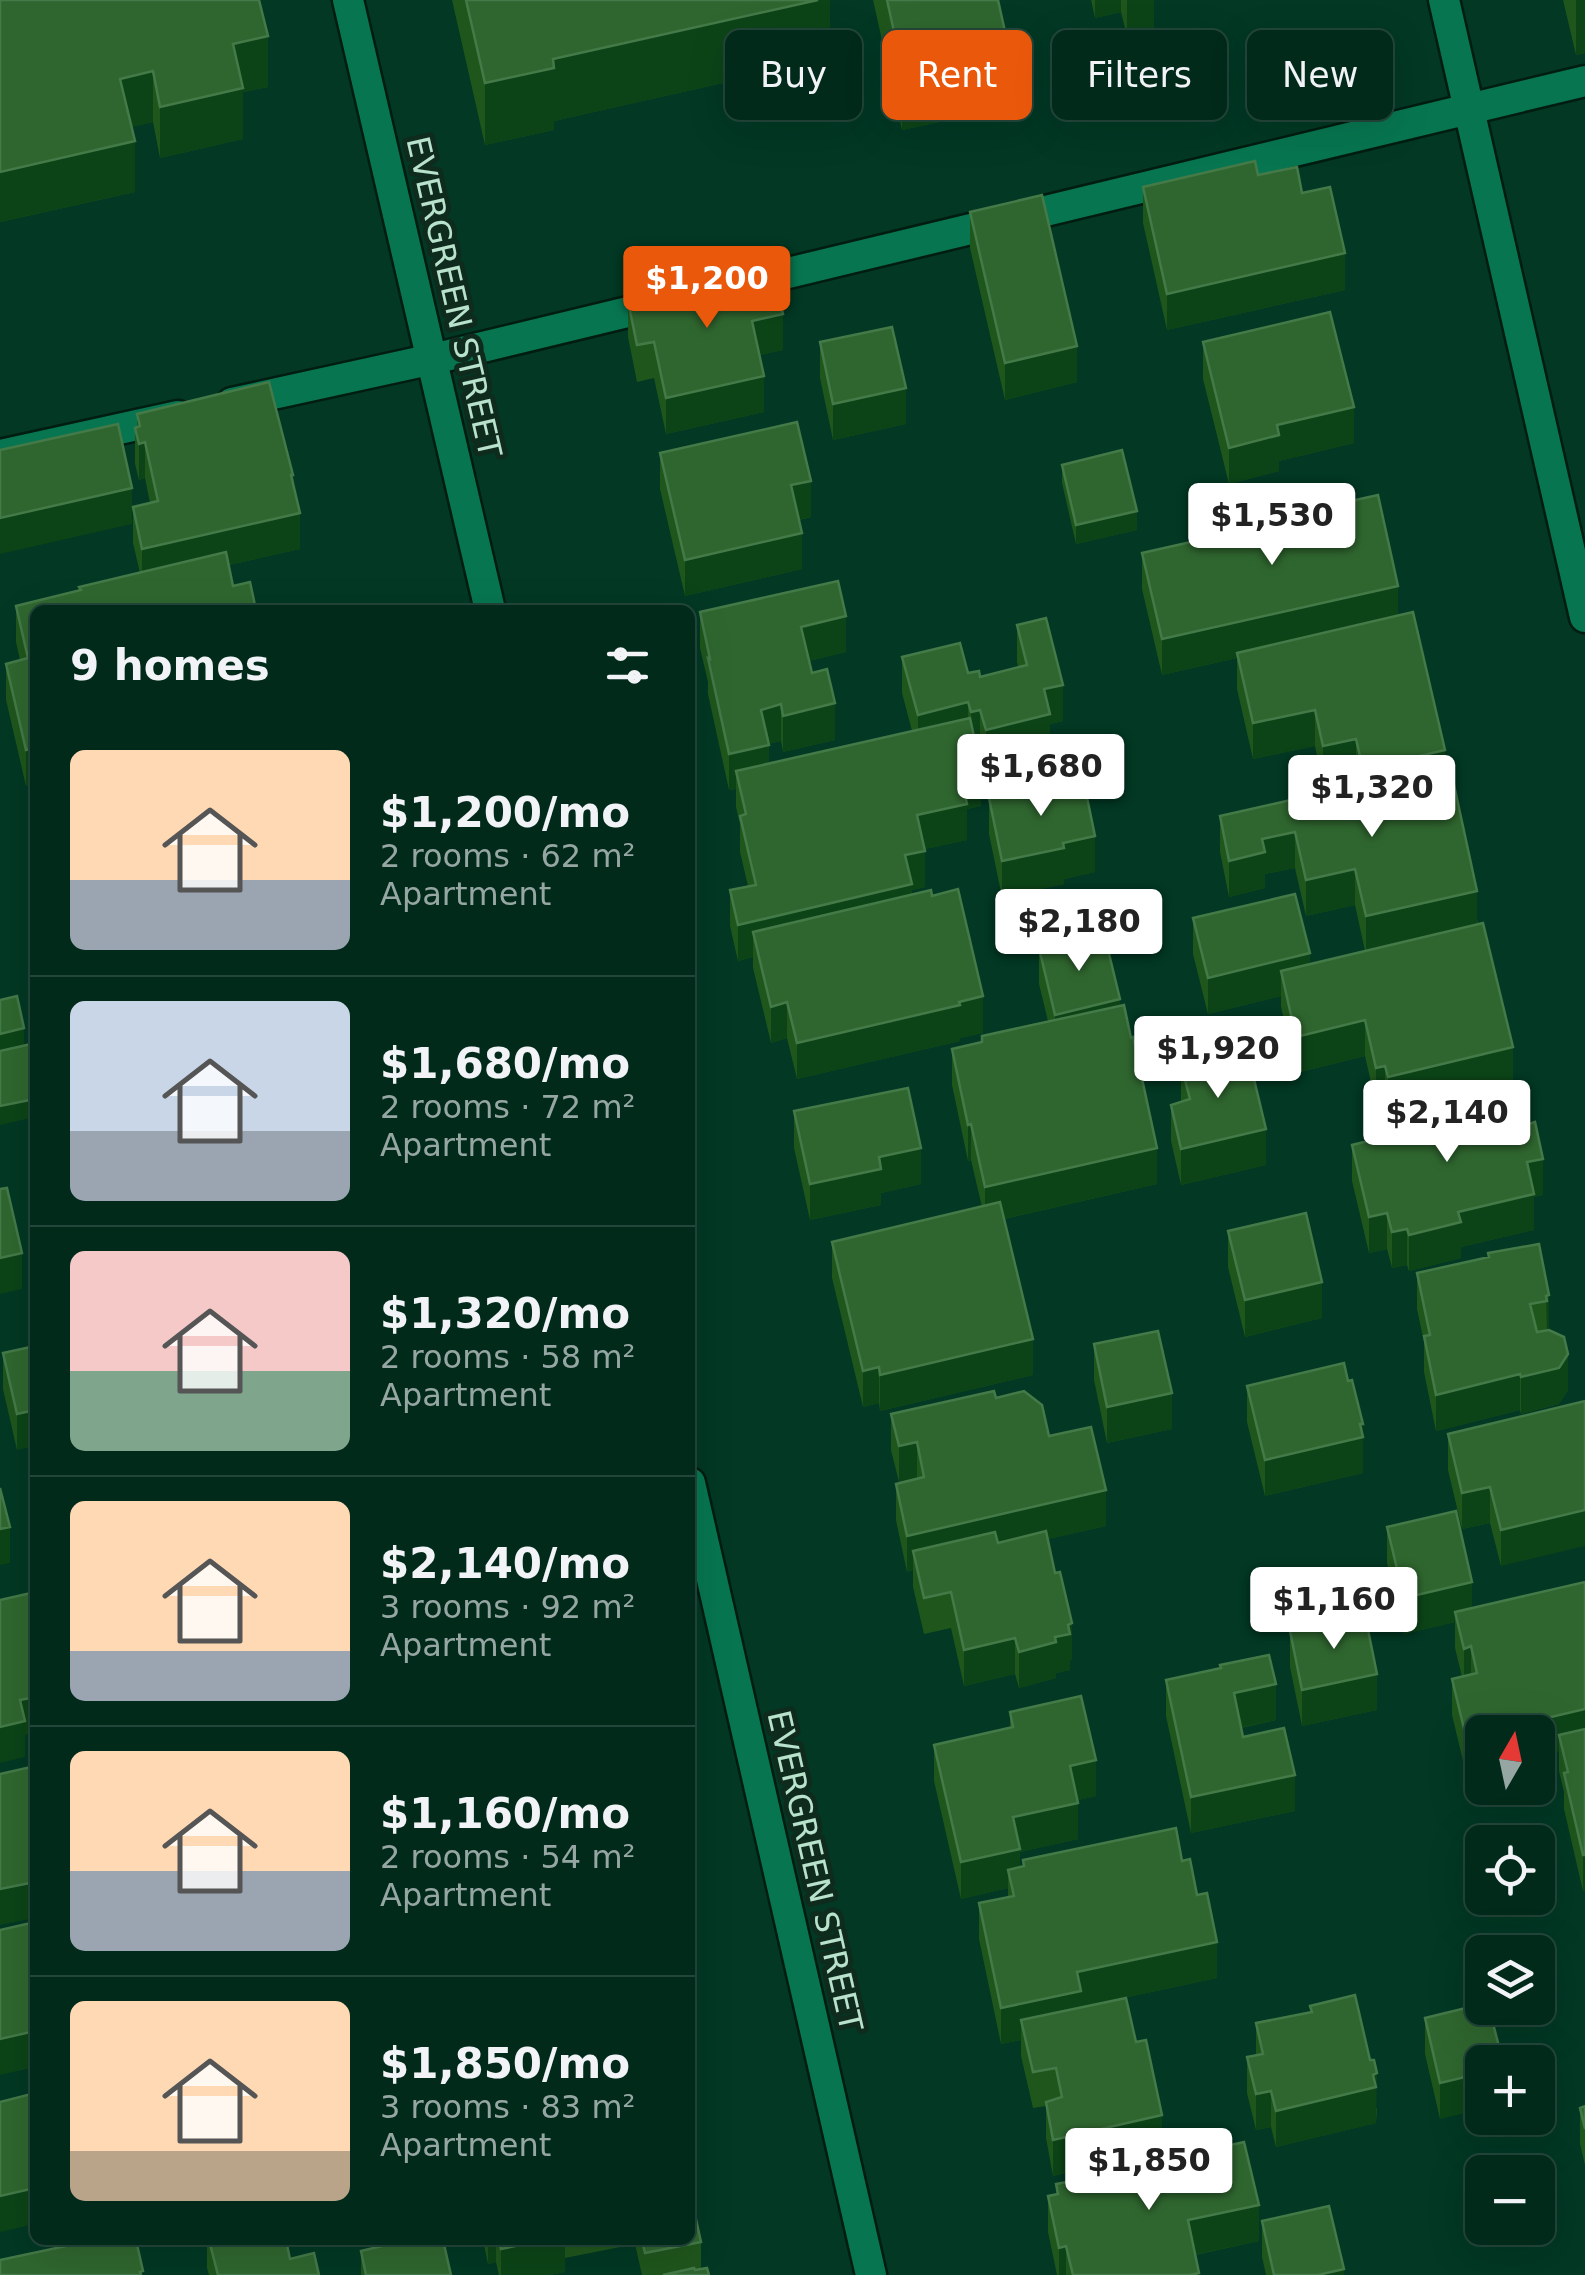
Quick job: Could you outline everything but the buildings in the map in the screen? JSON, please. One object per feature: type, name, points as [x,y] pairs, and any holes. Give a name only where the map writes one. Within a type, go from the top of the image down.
[{"type":"street","name":"EVERGREEN STREET","points":[[348,0],[489,605]]},
{"type":"street","points":[[1444,0],[1585,618]]},
{"type":"street","points":[[0,455],[433,359],[1585,81]]},
{"type":"street","name":"EVERGREEN STREET","points":[[695,1505],[871,2275]]}]
